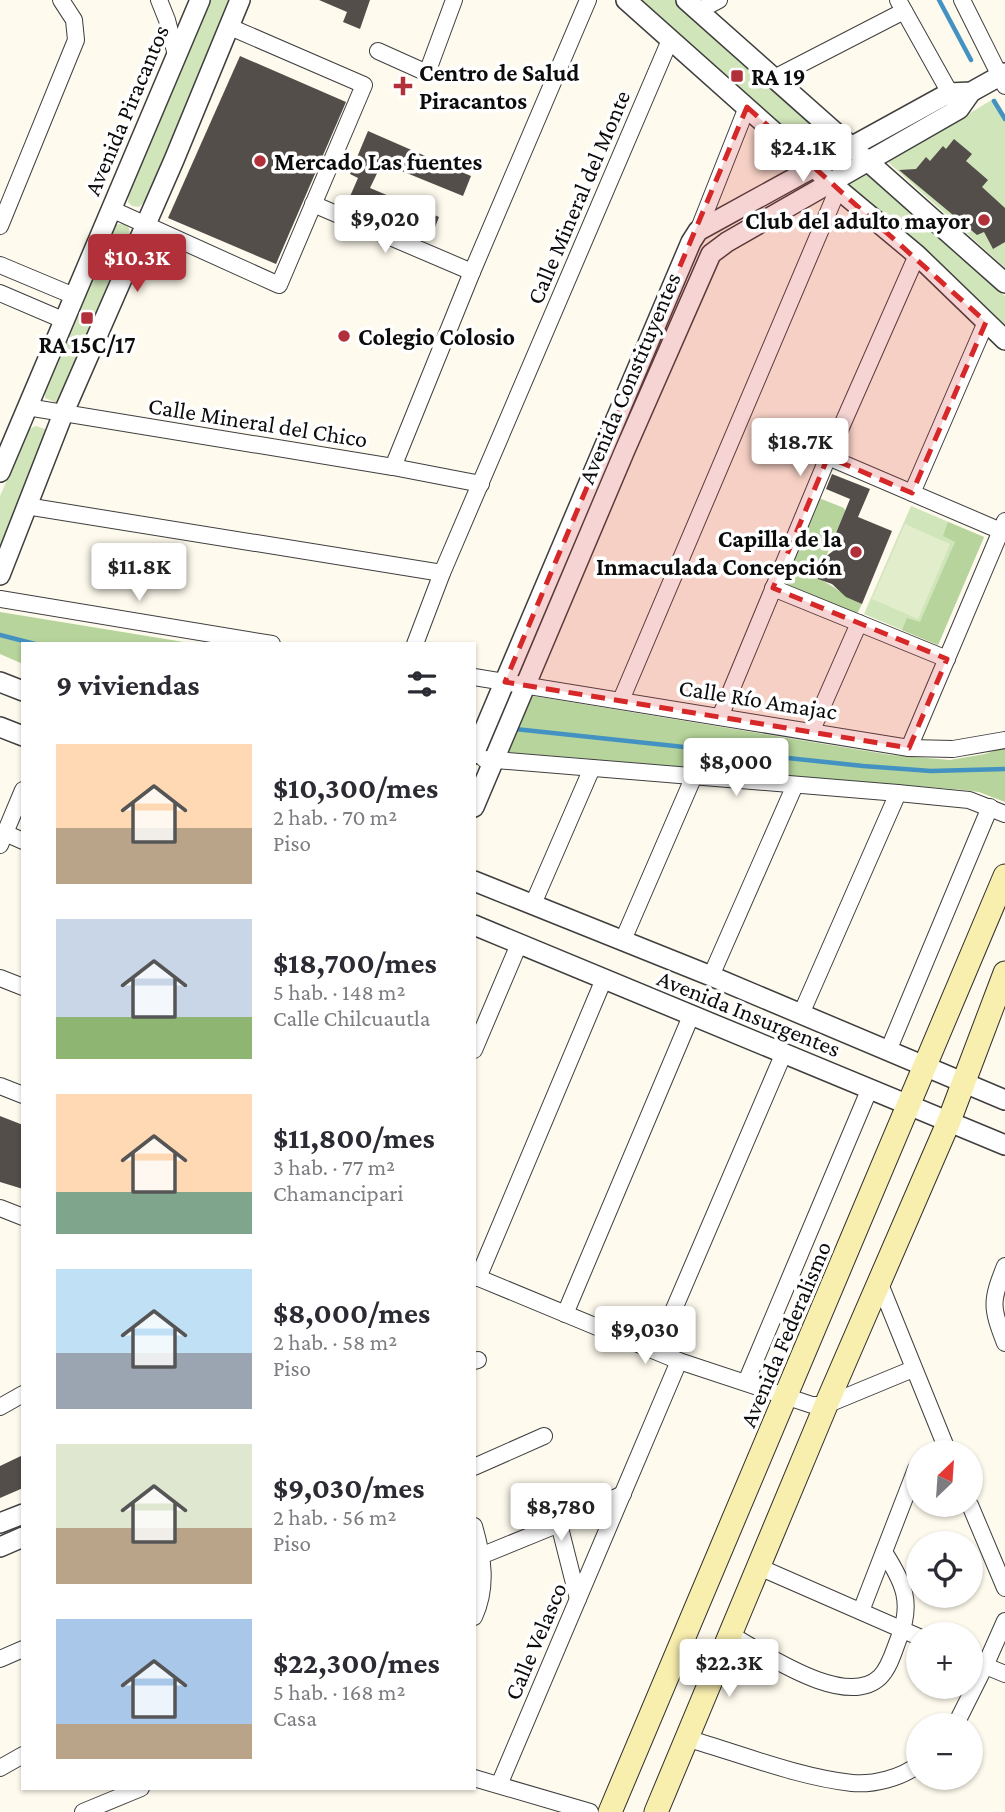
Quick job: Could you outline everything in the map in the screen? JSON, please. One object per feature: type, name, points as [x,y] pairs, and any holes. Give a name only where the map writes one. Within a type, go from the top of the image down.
[{"type":"main road","name":"Avenida Federalismo","points":[[610,1812],[1005,876]]},
{"type":"main road","points":[[656,1812],[949,1121],[1005,973]]},
{"type":"street","points":[[0,226],[76,40],[74,20],[61,0]]},
{"type":"street","points":[[159,0],[176,55]]},
{"type":"street","name":"Avenida Piracantos","points":[[0,472],[200,0]]},
{"type":"street","points":[[0,575],[63,414],[240,0]]},
{"type":"street","points":[[378,51],[426,72],[454,0]]},
{"type":"street","points":[[393,467],[471,272],[588,0]]},
{"type":"street","points":[[626,0],[917,255],[1005,340]]},
{"type":"street","points":[[692,5],[719,0]]},
{"type":"street","points":[[962,0],[1003,78]]},
{"type":"street","points":[[692,5],[1005,283]]},
{"type":"street","points":[[774,78],[901,6],[954,101]]},
{"type":"street","points":[[111,209],[279,285],[364,85],[230,27]]},
{"type":"street","name":"Calle Mineral del Monte","points":[[416,642],[442,573],[670,40]]},
{"type":"street","name":"Avenida Constituyentes","points":[[476,793],[481,758],[505,682],[698,231],[852,147],[1003,78]]},
{"type":"street","name":"Avenida Constituyentes","points":[[481,758],[525,685],[711,254],[727,242],[834,185],[954,101]]},
{"type":"street","points":[[698,231],[747,107]]},
{"type":"street","points":[[621,700],[834,185]]},
{"type":"street","points":[[313,204],[471,272]]},
{"type":"street","points":[[720,717],[828,457],[917,255]]},
{"type":"street","points":[[0,265],[74,296]]},
{"type":"street","points":[[0,293],[64,320]]},
{"type":"street","points":[[912,493],[986,322]]},
{"type":"street","name":"Calle Mineral del Chico","points":[[27,407],[481,484]]},
{"type":"street","points":[[606,442],[625,450]]},
{"type":"street","points":[[828,457],[912,493],[1003,526],[909,748]]},
{"type":"street","points":[[26,506],[442,573]]},
{"type":"street","points":[[773,588],[947,659]]},
{"type":"street","points":[[0,599],[260,642]]},
{"type":"street","points":[[812,730],[859,623]]},
{"type":"street","name":"Calle Río Amajac","points":[[476,677],[812,730],[909,748],[953,749],[1005,740]]},
{"type":"street","points":[[0,682],[21,690]]},
{"type":"street","points":[[0,727],[21,735]]},
{"type":"street","points":[[481,758],[969,800],[998,811],[888,1051]]},
{"type":"street","points":[[533,904],[592,768]]},
{"type":"street","points":[[623,940],[694,776]]},
{"type":"street","points":[[711,976],[795,785]]},
{"type":"street","points":[[801,1014],[898,793]]},
{"type":"street","points":[[21,795],[2,839],[21,841]]},
{"type":"street","name":"Avenida Insurgentes","points":[[476,882],[711,976],[1005,1100]]},
{"type":"street","name":"Avenida Insurgentes","points":[[476,926],[1005,1145]]},
{"type":"street","points":[[476,1045],[519,944]]},
{"type":"street","points":[[0,978],[21,986]]},
{"type":"street","points":[[604,979],[476,1277],[679,1360],[812,1405],[827,1405],[914,1369]]},
{"type":"street","points":[[565,1314],[691,1016]]},
{"type":"street","points":[[656,1351],[783,1055]]},
{"type":"street","points":[[0,1086],[21,1094]]},
{"type":"street","points":[[746,1382],[870,1088]]},
{"type":"street","points":[[0,1208],[21,1216]]},
{"type":"street","points":[[1005,1266],[994,1293],[994,1315],[1005,1343]]},
{"type":"street","points":[[880,1284],[943,1440]]},
{"type":"street","name":"Calle Velasco","points":[[499,1785],[679,1360]]},
{"type":"street","points":[[0,1407],[21,1395]]},
{"type":"street","points":[[476,1466],[544,1436]]},
{"type":"street","points":[[482,1555],[559,1524],[623,1494]]},
{"type":"street","points":[[861,1611],[906,1495]]},
{"type":"street","points":[[0,1524],[21,1515]]},
{"type":"street","points":[[975,1517],[1005,1588]]},
{"type":"street","points":[[559,1524],[578,1599]]},
{"type":"street","points":[[476,1533],[484,1573],[476,1613]]},
{"type":"street","points":[[0,1547],[21,1538]]},
{"type":"street","points":[[732,1635],[809,1677],[833,1685],[861,1687],[879,1677],[890,1661],[907,1616],[906,1596],[884,1552]]},
{"type":"street","points":[[759,1567],[906,1631]]},
{"type":"street","points":[[983,1655],[1005,1622]]},
{"type":"street","points":[[0,1658],[21,1650]]},
{"type":"street","points":[[983,1665],[1005,1674]]},
{"type":"street","points":[[689,1739],[805,1773],[854,1783],[889,1779],[906,1770]]},
{"type":"street","points":[[0,1768],[21,1756]]},
{"type":"street","points":[[476,1779],[590,1812]]},
{"type":"street","points":[[83,1812],[136,1790]]},
{"type":"highlighted area","points":[[747,107],[986,322],[912,493],[828,457],[773,588],[947,659],[909,748],[505,682]]},
{"type":"green space","points":[[209,0],[229,0],[145,201],[139,207],[132,206],[128,202],[129,194]]},
{"type":"green space","points":[[636,0],[675,0],[834,142],[810,154]]},
{"type":"green space","points":[[995,98],[1005,114],[1005,268],[888,162]]},
{"type":"green space","points":[[864,171],[1005,296],[1005,329],[842,184]]},
{"type":"green space","points":[[116,225],[128,225],[131,238],[64,397],[57,403],[45,398],[45,390],[112,231]]},
{"type":"green space","points":[[36,426],[45,429],[46,436],[0,545],[0,496],[29,429]]},
{"type":"green space","points":[[819,498],[844,508],[845,511],[834,537],[829,535],[826,542],[831,545],[825,559],[815,565],[817,578],[862,604],[857,614],[787,584],[786,579]]},
{"type":"green space","points":[[911,506],[984,537],[938,645],[864,614]]},
{"type":"green space","points":[[948,522],[984,537],[938,645],[902,630],[907,618],[920,622],[955,542],[943,536]]},
{"type":"green space","points":[[905,524],[950,544],[918,619],[872,599]]},
{"type":"green space","points":[[0,612],[184,642],[21,642],[21,663],[0,654]]},
{"type":"green space","points":[[527,695],[891,755],[950,760],[985,754],[1005,747],[1005,802],[979,792],[964,790],[505,752]]},
{"type":"building","points":[[319,0],[370,0],[360,29],[343,22],[347,12]]},
{"type":"building","name":"Mercado Las fuentes","points":[[240,56],[346,102],[276,264],[168,218]]},
{"type":"building","points":[[368,131],[471,176],[463,196],[382,163],[370,188],[439,217],[431,238],[348,201],[358,178],[350,174]]},
{"type":"building","points":[[954,139],[972,154],[966,161],[988,180],[982,187],[1005,208],[1005,242],[993,249],[984,232],[977,235],[899,170],[916,169],[926,157],[930,161],[943,146],[946,149]]},
{"type":"building","name":"Capilla de la Inmaculada Concepción","points":[[832,474],[870,489],[858,517],[892,531],[862,604],[846,597],[832,584],[818,579],[816,564],[837,548],[831,545],[850,499],[826,489]]},
{"type":"building","points":[[0,1116],[21,1124],[21,1188],[0,1182]]},
{"type":"building","points":[[21,1456],[21,1489],[0,1498],[0,1466]]},
{"type":"waterway","points":[[939,0],[971,60]]},
{"type":"waterway","points":[[994,101],[1005,119]]},
{"type":"waterway","points":[[0,635],[27,642]]},
{"type":"waterway","points":[[515,729],[863,766],[931,771],[1005,769]]},
{"type":"place","name":"RA 19","points":[[737,76]]},
{"type":"place","name":"Centro de Salud Piracantos","points":[[403,86]]},
{"type":"place","name":"Mercado Las fuentes","points":[[260,161]]},
{"type":"place","name":"Club del adulto mayor","points":[[984,220]]},
{"type":"place","name":"RA 15C/17","points":[[87,318]]},
{"type":"place","name":"Colegio Colosio","points":[[344,336]]},
{"type":"place","name":"Capilla de la Inmaculada Concepción","points":[[856,552]]}]
